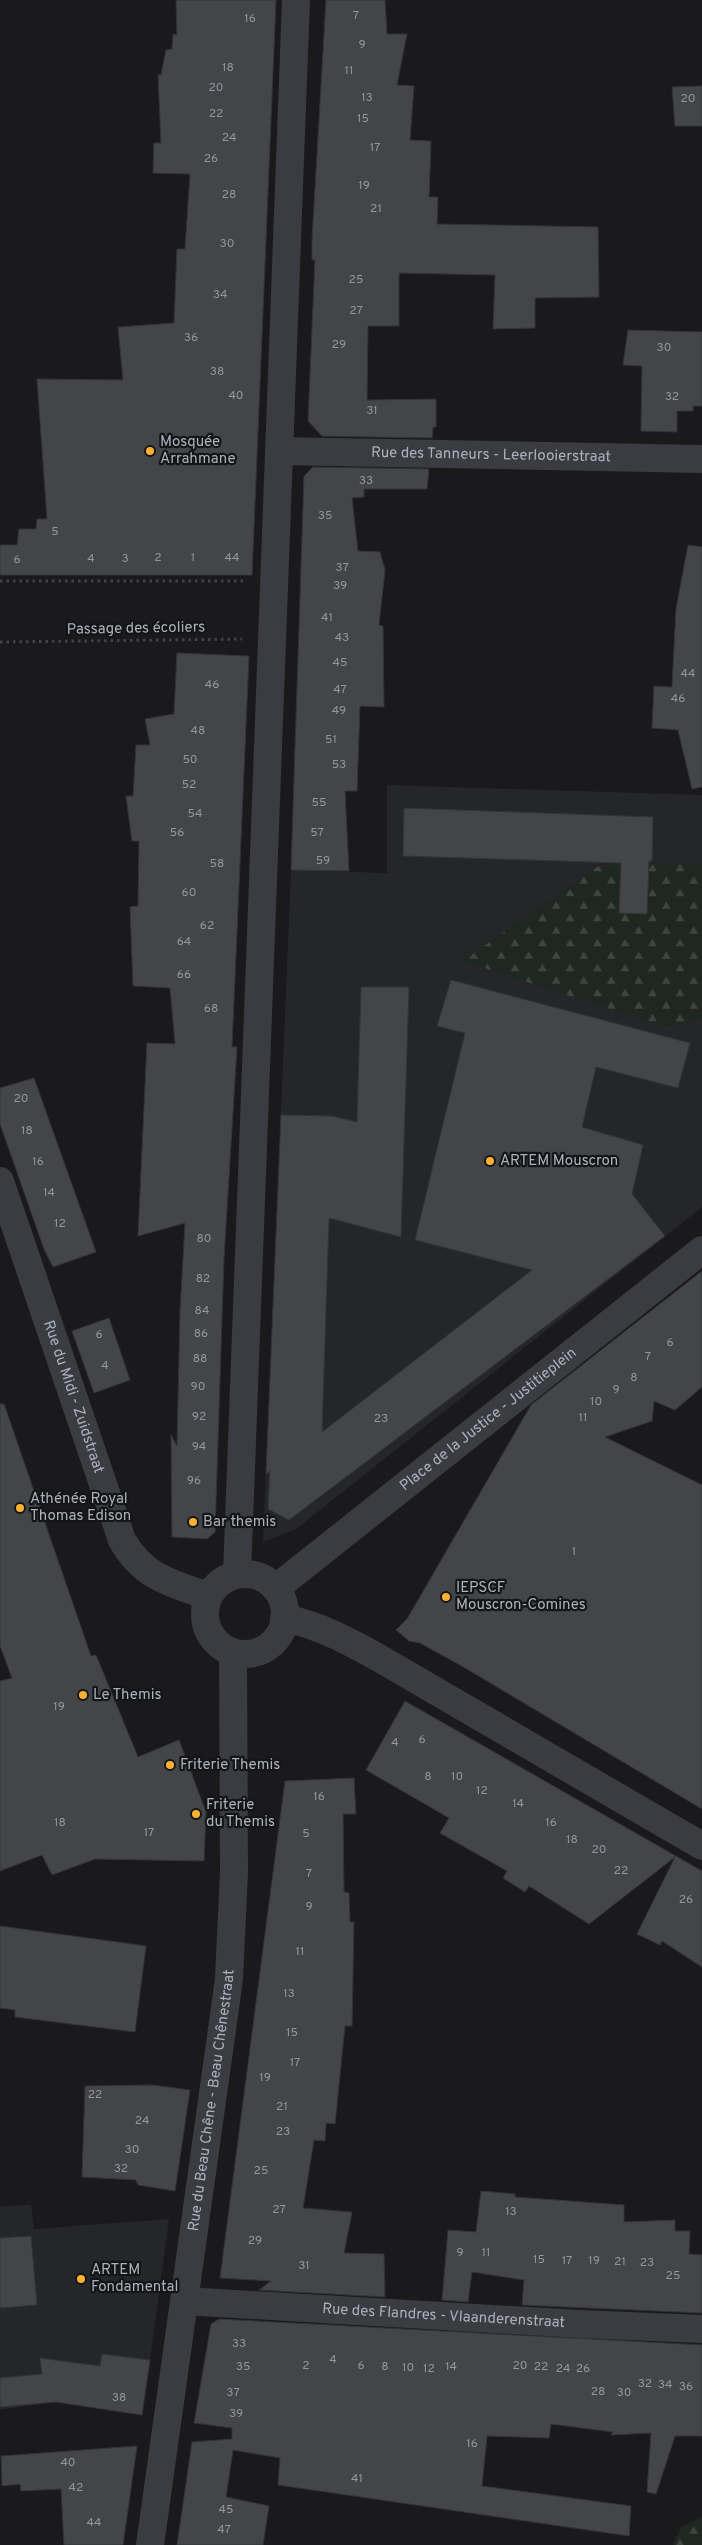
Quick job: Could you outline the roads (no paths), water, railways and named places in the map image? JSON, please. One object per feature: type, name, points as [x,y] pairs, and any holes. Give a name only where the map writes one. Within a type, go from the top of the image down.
[{"type":"street","points":[[237,1574],[296,0]]},
{"type":"street","name":"Rue des Tanneurs - Leerlooierstraat","points":[[280,451],[702,459]]},
{"type":"street","name":"Rue du Midi - Zuidstraat","points":[[0,1181],[122,1540],[131,1556],[150,1574],[208,1596]]},
{"type":"street","name":"Place de la Justice - Justitieplein","points":[[276,1588],[702,1250]]},
{"type":"street","points":[[237,1574],[262,1577],[276,1588],[283,1602],[284,1618],[280,1633],[269,1645],[256,1652],[232,1652],[215,1641],[208,1630],[204,1616],[208,1596],[223,1579],[237,1574]]},
{"type":"street","points":[[284,1618],[310,1624],[379,1658],[702,1846]]},
{"type":"street","name":"Rue du Beau Chêne - Beau Chênestraat","points":[[150,2545],[228,1979],[234,1870],[232,1652]]},
{"type":"street","name":"Rue des Flandres - Vlaanderenstraat","points":[[184,2301],[560,2323],[702,2329]]},
{"type":"place","name":"Mosquée Arrahmane","points":[[150,451]]},
{"type":"place","name":"ARTEM Mouscron","points":[[490,1161]]},
{"type":"place","name":"Athénée Royal Thomas Edison","points":[[20,1508]]},
{"type":"place","name":"Bar themis","points":[[193,1522]]},
{"type":"place","name":"IEPSCF Mouscron-Comines","points":[[446,1597]]},
{"type":"place","name":"Le Themis","points":[[83,1695]]},
{"type":"place","name":"Friterie Themis","points":[[170,1765]]},
{"type":"place","name":"Friterie du Themis","points":[[196,1814]]},
{"type":"place","name":"ARTEM Fondamental","points":[[81,2279]]}]
